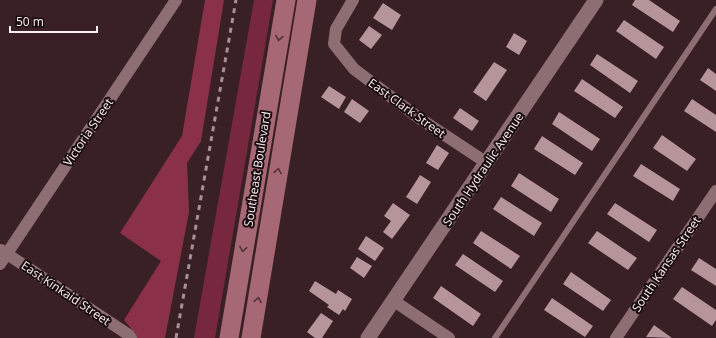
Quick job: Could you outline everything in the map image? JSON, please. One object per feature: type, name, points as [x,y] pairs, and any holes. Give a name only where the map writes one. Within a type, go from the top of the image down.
[{"type":"main road","name":"Southeast Boulevard","points":[[228,338],[286,0]]},
{"type":"main road","name":"Southeast Boulevard","points":[[251,338],[307,0]]},
{"type":"street","name":"Victoria Street","points":[[0,264],[3,252],[176,0]]},
{"type":"street","name":"East Clark Street","points":[[353,0],[336,29],[334,44],[354,69],[419,118],[487,163]]},
{"type":"street","name":"South Hydraulic Avenue","points":[[368,338],[596,0]]},
{"type":"street","name":"South Kansas Street","points":[[616,338],[716,191]]},
{"type":"street","name":"East Kinkaid Street","points":[[3,252],[129,335],[131,338]]},
{"type":"street","points":[[394,301],[449,338]]},
{"type":"lane","points":[[495,338],[716,9]]},
{"type":"shaded area","points":[[205,0],[224,0],[201,141],[187,163],[189,212],[165,338],[137,338],[135,333],[124,320],[161,261],[120,233],[182,136]]},
{"type":"shaded area","points":[[254,0],[273,0],[215,338],[194,338]]},
{"type":"building","points":[[635,0],[649,0],[680,21],[673,32],[632,5]]},
{"type":"building","points":[[383,3],[401,15],[392,30],[373,18]]},
{"type":"building","points":[[624,20],[664,47],[656,59],[616,31]]},
{"type":"building","points":[[369,26],[382,35],[371,49],[359,40]]},
{"type":"building","points":[[514,33],[527,41],[519,55],[506,47]]},
{"type":"building","points":[[597,54],[638,81],[630,93],[590,65]]},
{"type":"building","points":[[494,62],[507,70],[486,101],[473,92]]},
{"type":"building","points":[[708,68],[716,74],[716,91],[700,80]]},
{"type":"building","points":[[582,79],[623,107],[615,118],[574,91]]},
{"type":"building","points":[[329,86],[346,97],[339,109],[321,97]]},
{"type":"building","points":[[352,99],[369,111],[360,123],[344,112]]},
{"type":"building","points":[[692,99],[716,115],[716,132],[684,111]]},
{"type":"building","points":[[460,108],[479,121],[472,131],[453,118]]},
{"type":"building","points":[[559,112],[600,139],[592,151],[552,124]]},
{"type":"building","points":[[662,135],[696,159],[687,171],[653,148]]},
{"type":"building","points":[[542,136],[583,163],[575,175],[534,149]]},
{"type":"building","points":[[437,145],[449,153],[438,170],[426,163]]},
{"type":"building","points":[[641,164],[680,189],[673,201],[633,176]]},
{"type":"building","points":[[519,173],[559,199],[551,212],[511,186]]},
{"type":"building","points":[[420,175],[431,182],[417,204],[406,197]]},
{"type":"building","points":[[501,197],[542,223],[534,236],[493,209]]},
{"type":"building","points":[[393,203],[410,215],[392,239],[383,232],[391,221],[384,216]]},
{"type":"building","points":[[615,203],[657,230],[649,242],[607,214]]},
{"type":"building","points":[[481,231],[520,256],[511,269],[473,243]]},
{"type":"building","points":[[597,231],[637,258],[628,270],[588,243]]},
{"type":"building","points":[[366,236],[384,248],[375,261],[358,249]]},
{"type":"building","points":[[463,254],[503,281],[495,292],[455,265]]},
{"type":"building","points":[[357,257],[372,266],[364,278],[350,268]]},
{"type":"building","points":[[699,258],[716,269],[716,286],[691,270]]},
{"type":"building","points":[[571,272],[611,300],[603,311],[563,284]]},
{"type":"building","points":[[315,281],[336,294],[338,290],[352,299],[345,311],[343,309],[339,315],[327,307],[329,305],[309,291]]},
{"type":"building","points":[[441,286],[481,314],[473,326],[433,298]]},
{"type":"building","points":[[682,287],[716,310],[716,320],[712,326],[673,299]]},
{"type":"building","points":[[552,298],[593,326],[585,337],[544,310]]},
{"type":"building","points":[[321,313],[333,321],[322,338],[315,338],[307,332]]},
{"type":"building","points":[[654,325],[672,338],[646,337]]},
{"type":"railway","points":[[176,338],[236,0]]}]
